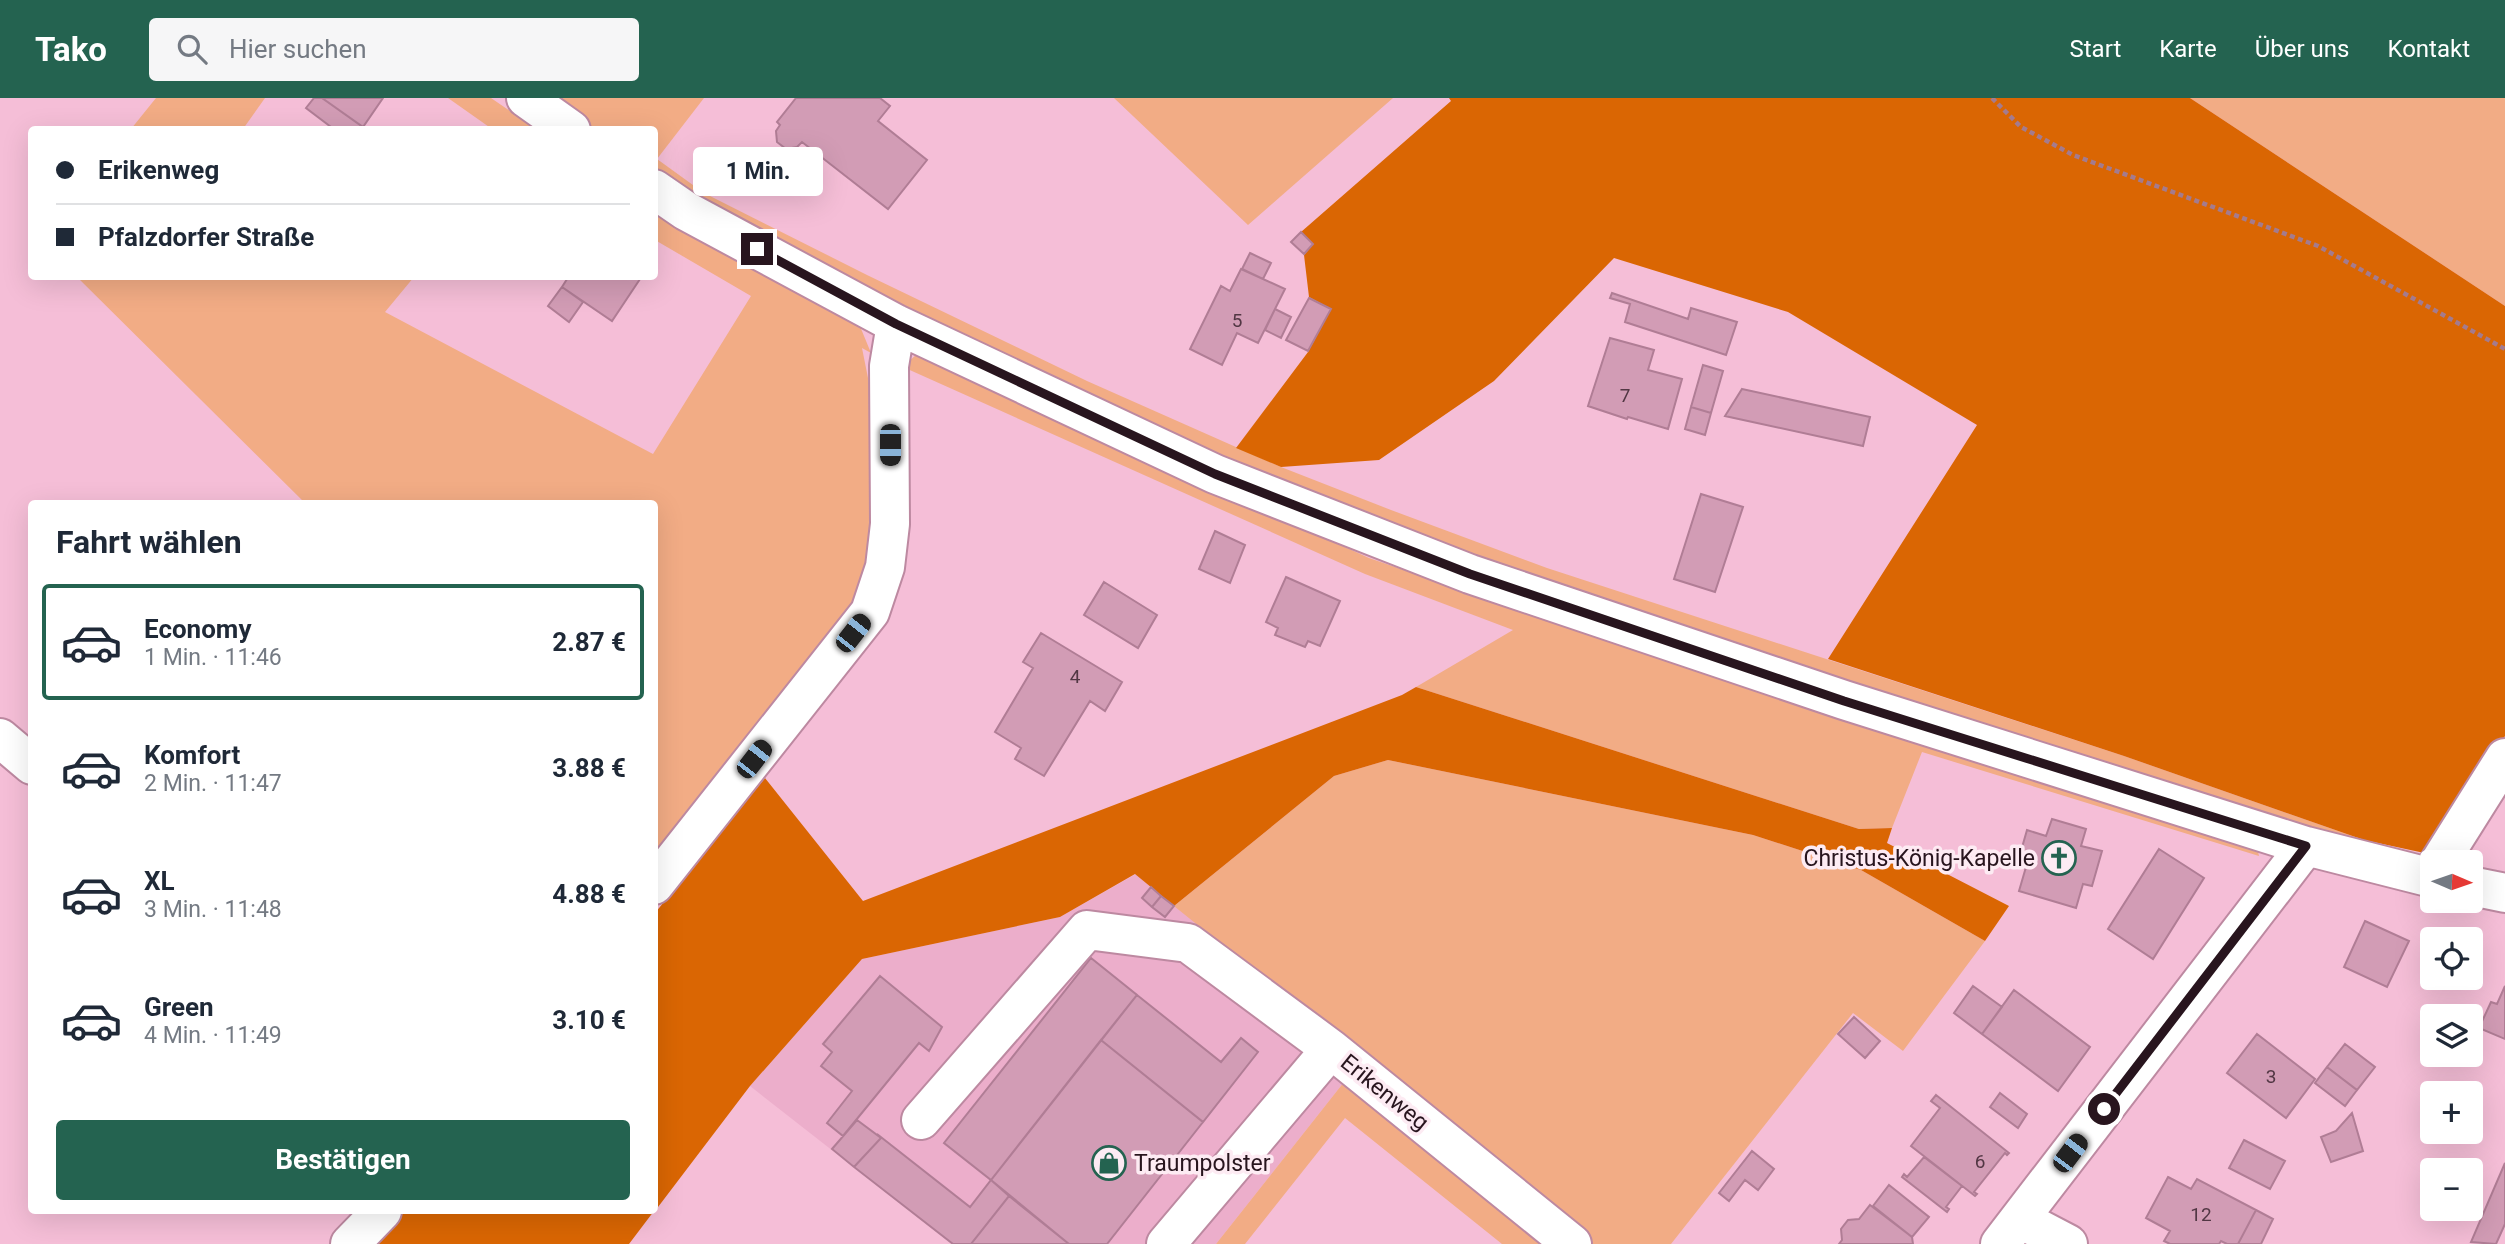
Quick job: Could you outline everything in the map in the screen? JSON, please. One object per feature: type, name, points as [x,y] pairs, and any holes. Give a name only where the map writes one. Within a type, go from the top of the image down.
[{"type":"street","points":[[526,98],[565,126]]},
{"type":"street","points":[[658,192],[687,211],[886,318],[1215,474],[1470,574],[1844,701],[2306,846],[2420,870]]},
{"type":"street","points":[[658,880],[870,612],[885,567],[890,524],[886,318]]},
{"type":"street","points":[[0,738],[28,762]]},
{"type":"street","points":[[2448,850],[2505,758]]},
{"type":"street","points":[[2068,1244],[2010,1231],[2306,846]]},
{"type":"street","points":[[2483,888],[2505,893]]},
{"type":"street","points":[[921,1120],[1087,930],[1188,943],[1331,1049]]},
{"type":"street","name":"Erikenweg","points":[[1166,1244],[1331,1049],[1572,1244]]},
{"type":"street","points":[[350,1244],[379,1214]]},
{"type":"path","points":[[1992,98],[2021,127],[2073,155],[2318,246],[2505,349]]},
{"type":"shaded area","points":[[156,98],[265,98],[245,126],[133,126]]},
{"type":"shaded area","points":[[448,98],[491,98],[532,126],[488,126]]},
{"type":"shaded area","points":[[548,98],[704,98],[658,158],[658,126],[590,126]]},
{"type":"shaded area","points":[[1114,98],[1393,98],[1248,225]]},
{"type":"shaded area","points":[[1449,98],[2190,98],[2505,306],[2505,736],[2432,850],[2420,852],[2364,840],[2124,756],[1828,659],[1977,425],[1788,312],[1614,258],[1494,381],[1379,460],[1281,467],[1236,448],[1308,352],[1331,309],[1309,297],[1304,255],[1313,244],[1301,232],[1451,101]]},
{"type":"shaded area","points":[[2190,98],[2505,98],[2505,306]]},
{"type":"shaded area","points":[[658,160],[704,193],[867,275],[1087,381],[1281,467],[1547,568],[2124,756],[2364,840],[2268,816],[1561,589],[1245,469],[996,353],[769,239],[658,172]]},
{"type":"shaded area","points":[[658,214],[857,319],[871,353],[862,348],[874,408],[880,524],[858,593],[716,798],[664,860],[658,854],[658,500],[302,500],[80,280],[412,280],[385,312],[653,454],[751,296],[658,242]]},
{"type":"shaded area","points":[[919,352],[1369,558],[1607,640],[2256,842],[2259,856],[1922,752],[1892,828],[1859,829],[1416,687],[1513,630],[1365,574],[903,367]]},
{"type":"shaded area","points":[[1416,687],[1859,829],[1892,828],[1887,843],[2009,906],[1985,941],[1861,870],[1753,835],[1388,760],[1334,776],[1174,906],[1135,874],[1060,917],[862,959],[750,1086],[658,1207],[658,909],[765,778],[863,901],[1402,695]]},
{"type":"shaded area","points":[[1388,760],[1753,835],[1861,870],[1985,941],[1903,1051],[1853,1013],[1671,1244],[1593,1244],[1174,906],[1334,776]]},
{"type":"shaded area","points":[[1136,874],[1296,1004],[1344,1082],[1216,1244],[952,1244],[750,1086],[862,959],[1060,917]]},
{"type":"shaded area","points":[[1344,1082],[1544,1244],[1502,1244],[1345,1118],[1245,1244],[1216,1244]]},
{"type":"shaded area","points":[[393,1214],[652,1214],[629,1244],[363,1244]]},
{"type":"building","points":[[314,98],[322,98],[362,126],[330,126],[306,108]]},
{"type":"building","points":[[322,98],[383,98],[362,126]]},
{"type":"building","points":[[796,98],[880,98],[890,106],[878,121],[927,160],[888,209],[802,142],[797,147],[786,149],[777,142],[776,131],[780,125],[777,122]]},
{"type":"building","points":[[1301,232],[1313,244],[1304,254],[1291,242]]},
{"type":"building","points":[[1250,253],[1271,263],[1263,279],[1242,269]]},
{"type":"building","points":[[1241,269],[1285,289],[1258,343],[1237,333],[1222,365],[1190,349],[1221,286],[1230,291]]},
{"type":"building","points":[[566,280],[639,280],[612,321],[562,287]]},
{"type":"building","points":[[562,287],[583,302],[569,322],[548,306]]},
{"type":"building","points":[[1612,293],[1688,319],[1691,308],[1737,322],[1726,355],[1625,322],[1630,304],[1610,298]]},
{"type":"building","points":[[1309,298],[1331,309],[1308,351],[1286,340]]},
{"type":"building","points":[[1275,309],[1291,317],[1281,338],[1265,330]]},
{"type":"building","points":[[1610,338],[1654,350],[1648,370],[1682,379],[1668,429],[1588,406]]},
{"type":"building","points":[[1703,365],[1723,371],[1711,413],[1691,407]]},
{"type":"building","points":[[1742,389],[1870,417],[1863,446],[1725,416]]},
{"type":"building","points":[[1691,407],[1711,413],[1705,435],[1685,429]]},
{"type":"building","points":[[1701,494],[1743,507],[1715,592],[1674,579]]},
{"type":"building","points":[[1215,531],[1245,545],[1230,583],[1199,569]]},
{"type":"building","points":[[1286,577],[1340,601],[1320,646],[1308,641],[1305,647],[1275,635],[1278,628],[1266,622]]},
{"type":"building","points":[[1104,582],[1157,615],[1138,648],[1084,615]]},
{"type":"building","points":[[1041,633],[1122,682],[1105,711],[1090,701],[1044,776],[1015,759],[1021,748],[995,732],[1033,668],[1023,662]]},
{"type":"building","name":"Christus-König-Kapelle","points":[[2052,819],[2086,829],[2081,846],[2102,851],[2092,886],[2083,884],[2076,908],[2019,891],[2026,867],[2017,865],[2027,830],[2046,836]]},
{"type":"building","points":[[2159,849],[2204,878],[2153,959],[2108,929]]},
{"type":"building","points":[[1151,887],[1161,896],[1152,907],[1142,898]]},
{"type":"building","points":[[1161,896],[1174,906],[1165,917],[1152,907]]},
{"type":"building","points":[[2365,921],[2409,941],[2387,987],[2344,967]]},
{"type":"building","points":[[1091,958],[1137,995],[991,1180],[944,1143]]},
{"type":"building","points":[[880,976],[942,1027],[929,1051],[919,1043],[843,1136],[827,1123],[852,1091],[821,1066],[832,1052],[823,1044]]},
{"type":"building","points":[[1973,986],[2002,1007],[1982,1034],[1954,1013]]},
{"type":"building","points":[[2505,986],[2505,1039],[2483,1030],[2483,1019],[2491,1002],[2497,1004]]},
{"type":"building","points":[[2014,990],[2090,1047],[2058,1091],[1982,1034]]},
{"type":"building","points":[[1137,995],[1221,1062],[1241,1038],[1258,1052],[1203,1122],[1101,1040]]},
{"type":"building","points":[[1854,1017],[1880,1041],[1865,1058],[1838,1034]]},
{"type":"building","points":[[2257,1034],[2315,1079],[2286,1118],[2227,1073]]},
{"type":"building","points":[[1101,1040],[1203,1122],[1107,1244],[1069,1244],[991,1180]]},
{"type":"building","points":[[2345,1044],[2375,1067],[2357,1090],[2327,1067]]},
{"type":"building","points":[[2327,1067],[2357,1090],[2345,1106],[2315,1083]]},
{"type":"building","points":[[2000,1093],[2027,1114],[2018,1128],[1990,1107]]},
{"type":"building","points":[[1936,1095],[2009,1153],[2005,1153],[1974,1192],[1977,1194],[1975,1196],[1911,1146],[1940,1108],[1931,1101]]},
{"type":"building","points":[[2352,1113],[2363,1151],[2331,1162],[2321,1137],[2336,1131]]},
{"type":"building","points":[[857,1120],[881,1138],[854,1167],[832,1149]]},
{"type":"building","points":[[877,1134],[970,1207],[991,1180],[1009,1196],[971,1244],[953,1244],[854,1167],[881,1138]]},
{"type":"building","points":[[2244,1140],[2285,1161],[2270,1189],[2229,1168]]},
{"type":"building","points":[[1752,1151],[1774,1169],[1758,1190],[1745,1180],[1729,1201],[1719,1193]]},
{"type":"building","points":[[1924,1157],[1962,1186],[1946,1207],[1949,1209],[1947,1212],[1902,1177],[1904,1174],[1907,1177]]},
{"type":"building","points":[[2505,1163],[2505,1224],[2496,1244],[2471,1242],[2480,1221],[2483,1221],[2483,1214]]},
{"type":"building","points":[[2168,1177],[2191,1189],[2197,1179],[2256,1210],[2238,1244],[2221,1241],[2219,1244],[2170,1244],[2164,1241],[2170,1231],[2146,1218]]},
{"type":"building","points":[[1889,1185],[1929,1217],[1912,1237],[1873,1206]]},
{"type":"building","points":[[1009,1196],[1069,1244],[971,1244]]},
{"type":"building","points":[[1870,1205],[1912,1237],[1913,1244],[1839,1244],[1842,1240],[1841,1229],[1848,1220],[1859,1219]]},
{"type":"building","points":[[2256,1210],[2273,1219],[2261,1244],[2238,1244]]},
{"type":"place","name":"Christus-König-Kapelle","points":[[2059,858]]},
{"type":"place","name":"Traumpolster","points":[[1109,1163]]},
{"type":"route","points":[[757,249],[896,324],[1215,474],[1470,574],[1844,701],[2306,846],[2104,1109]]}]
